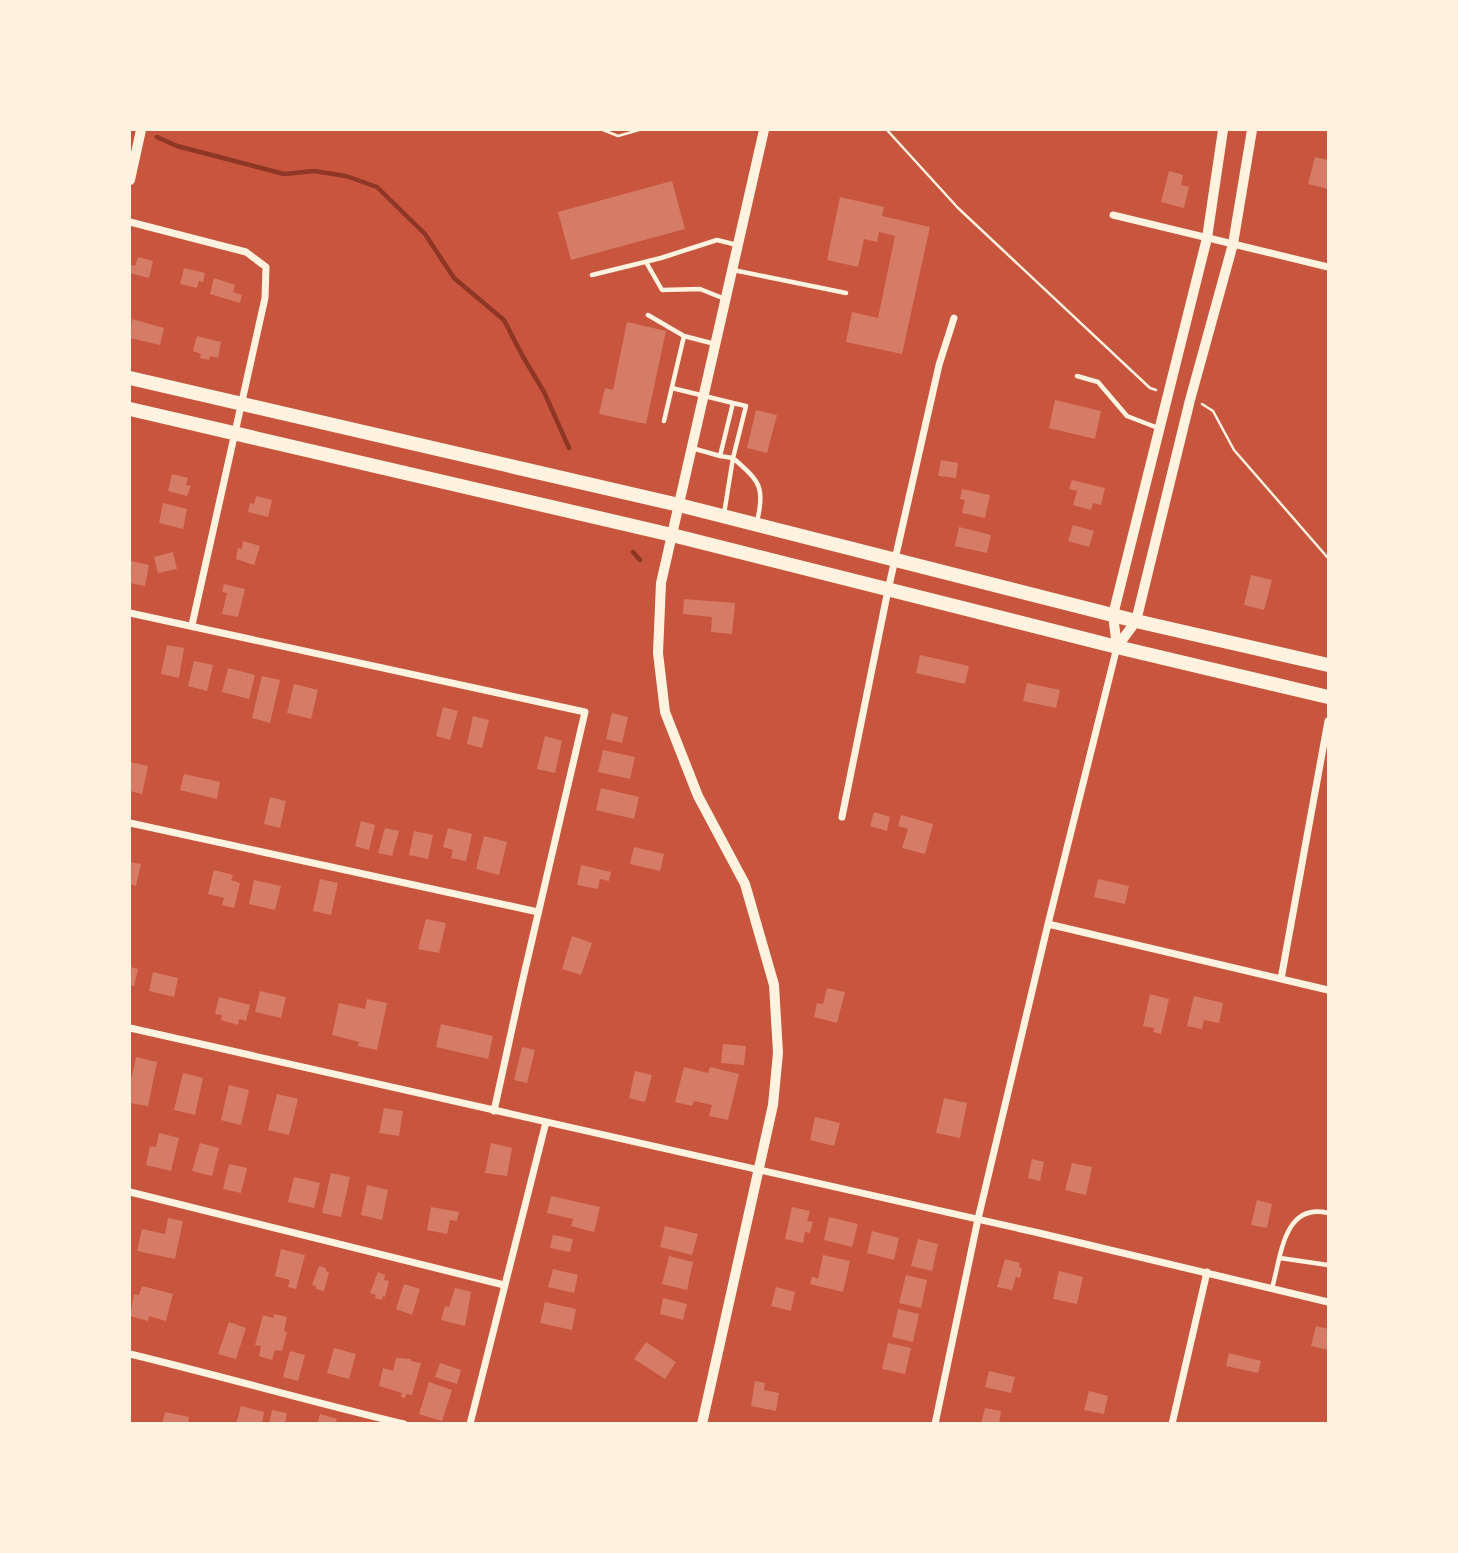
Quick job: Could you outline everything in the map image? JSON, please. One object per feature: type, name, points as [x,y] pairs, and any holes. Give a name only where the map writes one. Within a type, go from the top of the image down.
[{"type":"highway","points":[[130,378],[679,505],[1136,621],[1328,665]]},
{"type":"highway","points":[[130,409],[672,535],[1328,697]]},
{"type":"street","points":[[130,180],[141,130]]},
{"type":"street","points":[[702,1423],[760,1171],[773,1105],[778,1054],[774,985],[745,884],[724,849],[688,774],[665,712],[658,653],[661,583],[764,130]]},
{"type":"street","points":[[935,1423],[978,1219],[1117,647],[1113,615],[1207,238],[1223,130]]},
{"type":"street","points":[[1117,647],[1136,621],[1233,244],[1252,130]]},
{"type":"street","points":[[1113,215],[1328,267]]},
{"type":"street","points":[[130,222],[246,252],[265,266],[265,298],[192,625]]},
{"type":"street","points":[[842,817],[888,590],[939,365],[954,317]]},
{"type":"street","points":[[130,613],[585,712],[494,1111]]},
{"type":"street","points":[[1281,979],[1328,721]]},
{"type":"street","points":[[130,823],[538,912]]},
{"type":"street","points":[[1048,925],[1328,990]]},
{"type":"street","points":[[130,1028],[978,1219],[1328,1302]]},
{"type":"street","points":[[470,1423],[546,1122]]},
{"type":"street","points":[[130,1192],[503,1285]]},
{"type":"street","points":[[1172,1423],[1207,1272]]},
{"type":"street","points":[[130,1354],[222,1376],[306,1401],[404,1423]]},
{"type":"lane","points":[[592,275],[717,240],[738,245]]},
{"type":"lane","points":[[646,262],[662,290],[699,289],[726,300]]},
{"type":"lane","points":[[732,270],[846,293]]},
{"type":"lane","points":[[648,315],[684,336],[716,344]]},
{"type":"lane","points":[[664,421],[684,336]]},
{"type":"lane","points":[[1077,376],[1098,382],[1127,416],[1159,428]]},
{"type":"lane","points":[[672,388],[746,406],[733,458],[724,517]]},
{"type":"lane","points":[[720,456],[733,403]]},
{"type":"lane","points":[[692,449],[733,458],[757,479],[762,504],[756,525]]},
{"type":"lane","points":[[1272,1288],[1282,1243],[1296,1218],[1309,1212],[1328,1213]]},
{"type":"lane","points":[[1280,1258],[1328,1265]]},
{"type":"path","points":[[603,130],[618,136],[639,130]]},
{"type":"path","points":[[887,130],[958,208],[1102,346],[1155,390]]},
{"type":"path","points":[[1201,403],[1213,411],[1234,450],[1328,558]]},
{"type":"building","points":[[1315,157],[1328,160],[1328,189],[1308,184]]},
{"type":"building","points":[[1169,171],[1183,175],[1181,185],[1189,187],[1184,208],[1161,202]]},
{"type":"building","points":[[672,181],[685,229],[571,260],[558,212]]},
{"type":"building","points":[[840,197],[884,207],[882,216],[930,227],[902,354],[846,342],[852,312],[878,318],[895,236],[879,232],[877,242],[864,239],[858,267],[827,260]]},
{"type":"building","points":[[138,257],[153,261],[149,278],[130,273],[131,265],[135,266]]},
{"type":"building","points":[[184,268],[205,273],[203,282],[199,281],[197,288],[180,284]]},
{"type":"building","points":[[214,278],[235,285],[233,292],[242,295],[240,303],[210,294]]},
{"type":"building","points":[[132,319],[164,328],[160,345],[130,338]]},
{"type":"building","points":[[627,322],[666,331],[646,424],[599,414],[605,388],[613,390]]},
{"type":"building","points":[[197,336],[221,342],[218,358],[200,358],[201,354],[193,351]]},
{"type":"building","points":[[1055,400],[1101,411],[1095,439],[1049,428]]},
{"type":"building","points":[[756,410],[777,415],[767,453],[747,448]]},
{"type":"building","points":[[941,460],[958,463],[956,478],[938,476]]},
{"type":"building","points":[[172,474],[188,478],[186,485],[191,486],[187,496],[168,491]]},
{"type":"building","points":[[1072,480],[1105,488],[1101,505],[1093,503],[1091,510],[1073,505],[1077,491],[1069,489]]},
{"type":"building","points":[[962,489],[990,495],[985,518],[962,513],[965,500],[960,499]]},
{"type":"building","points":[[256,496],[272,500],[268,517],[248,512],[250,503],[254,504]]},
{"type":"building","points":[[163,503],[187,509],[183,529],[159,523]]},
{"type":"building","points":[[1073,525],[1094,531],[1089,547],[1068,541]]},
{"type":"building","points":[[959,527],[991,535],[987,553],[955,546]]},
{"type":"building","points":[[243,541],[260,546],[254,565],[236,559],[238,548],[242,549]]},
{"type":"building","points":[[173,552],[177,569],[158,573],[154,557]]},
{"type":"building","points":[[130,561],[149,565],[145,586],[130,583]]},
{"type":"building","points":[[1251,575],[1272,580],[1264,610],[1244,605]]},
{"type":"building","points":[[224,584],[245,589],[238,617],[222,614],[227,593],[222,592]]},
{"type":"building","points":[[684,599],[735,603],[732,634],[711,632],[712,617],[683,614]]},
{"type":"building","points":[[167,645],[184,648],[179,678],[161,674]]},
{"type":"building","points":[[920,655],[969,666],[965,684],[916,673]]},
{"type":"building","points":[[194,661],[213,665],[207,691],[188,686]]},
{"type":"building","points":[[228,668],[255,675],[249,699],[222,692]]},
{"type":"building","points":[[262,676],[280,680],[270,723],[252,718]]},
{"type":"building","points":[[1027,683],[1060,690],[1056,708],[1023,701]]},
{"type":"building","points":[[294,684],[318,690],[311,719],[287,713]]},
{"type":"building","points":[[443,707],[458,711],[450,740],[436,736]]},
{"type":"building","points":[[612,713],[628,717],[622,743],[606,739]]},
{"type":"building","points":[[473,716],[489,720],[482,748],[467,744]]},
{"type":"building","points":[[545,736],[562,741],[555,773],[537,769]]},
{"type":"building","points":[[603,750],[635,757],[630,779],[598,772]]},
{"type":"building","points":[[130,762],[148,766],[142,794],[130,791]]},
{"type":"building","points":[[184,774],[220,782],[217,799],[180,790]]},
{"type":"building","points":[[601,788],[639,797],[634,819],[596,810]]},
{"type":"building","points":[[270,797],[286,801],[280,828],[264,824]]},
{"type":"building","points":[[874,812],[890,817],[887,831],[870,826]]},
{"type":"building","points":[[901,815],[933,824],[925,854],[902,848],[908,829],[898,826]]},
{"type":"building","points":[[361,821],[375,825],[369,850],[355,846]]},
{"type":"building","points":[[385,828],[399,831],[392,856],[378,853]]},
{"type":"building","points":[[448,828],[472,834],[466,861],[451,858],[453,850],[443,847]]},
{"type":"building","points":[[414,831],[433,835],[428,859],[409,855]]},
{"type":"building","points":[[484,836],[507,842],[499,875],[476,869]]},
{"type":"building","points":[[634,847],[664,854],[660,871],[630,864]]},
{"type":"building","points":[[130,862],[141,864],[136,886],[130,884]]},
{"type":"building","points":[[581,865],[611,872],[609,881],[600,879],[598,889],[577,885]]},
{"type":"building","points":[[214,870],[233,875],[231,880],[240,883],[234,908],[222,905],[224,898],[208,894]]},
{"type":"building","points":[[320,879],[338,883],[331,915],[313,911]]},
{"type":"building","points":[[1098,879],[1129,886],[1125,904],[1094,897]]},
{"type":"building","points":[[254,880],[281,886],[275,910],[249,904]]},
{"type":"building","points":[[426,919],[446,923],[439,953],[418,949]]},
{"type":"building","points":[[572,936],[592,943],[581,975],[562,969]]},
{"type":"building","points":[[130,967],[138,969],[134,986],[130,985]]},
{"type":"building","points":[[153,972],[178,978],[174,997],[149,991]]},
{"type":"building","points":[[827,988],[845,992],[837,1023],[814,1017],[817,1003],[823,1004]]},
{"type":"building","points":[[260,991],[286,997],[281,1018],[255,1012]]},
{"type":"building","points":[[1150,994],[1169,999],[1161,1034],[1153,1032],[1154,1028],[1143,1026]]},
{"type":"building","points":[[1194,996],[1223,1003],[1219,1023],[1204,1020],[1202,1029],[1187,1026]]},
{"type":"building","points":[[219,997],[250,1005],[246,1021],[239,1019],[238,1025],[221,1020],[222,1015],[215,1014]]},
{"type":"building","points":[[367,999],[387,1003],[377,1050],[358,1046],[359,1042],[332,1035],[339,1003],[365,1009]]},
{"type":"building","points":[[441,1024],[493,1036],[488,1059],[436,1047]]},
{"type":"building","points":[[723,1044],[746,1046],[744,1065],[721,1063]]},
{"type":"building","points":[[522,1047],[535,1050],[527,1083],[514,1080]]},
{"type":"building","points":[[136,1057],[157,1062],[148,1106],[130,1103],[130,1085]]},
{"type":"building","points":[[684,1067],[708,1073],[710,1067],[739,1074],[728,1120],[709,1116],[712,1105],[694,1101],[692,1106],[675,1102]]},
{"type":"building","points":[[635,1071],[652,1075],[645,1102],[629,1098]]},
{"type":"building","points":[[183,1073],[203,1078],[195,1115],[174,1110]]},
{"type":"building","points":[[229,1085],[249,1090],[241,1125],[221,1120]]},
{"type":"building","points":[[277,1094],[298,1099],[289,1135],[268,1130]]},
{"type":"building","points":[[944,1098],[967,1103],[960,1138],[936,1133]]},
{"type":"building","points":[[384,1108],[403,1111],[399,1136],[379,1133]]},
{"type":"building","points":[[815,1117],[840,1123],[834,1146],[810,1140]]},
{"type":"building","points":[[159,1133],[179,1138],[171,1171],[146,1165],[150,1146],[156,1147]]},
{"type":"building","points":[[200,1143],[219,1148],[212,1176],[192,1171]]},
{"type":"building","points":[[491,1143],[512,1148],[507,1176],[485,1173]]},
{"type":"building","points":[[1032,1159],[1044,1162],[1040,1181],[1028,1178]]},
{"type":"building","points":[[1072,1163],[1092,1167],[1086,1195],[1065,1190]]},
{"type":"building","points":[[229,1164],[247,1168],[241,1193],[223,1189]]},
{"type":"building","points":[[331,1173],[350,1177],[341,1217],[322,1213]]},
{"type":"building","points":[[294,1177],[320,1183],[314,1208],[288,1202]]},
{"type":"building","points":[[367,1185],[388,1190],[382,1220],[361,1215]]},
{"type":"building","points":[[551,1196],[600,1207],[594,1232],[571,1226],[573,1219],[547,1213]]},
{"type":"building","points":[[1257,1200],[1272,1204],[1267,1228],[1251,1225]]},
{"type":"building","points":[[431,1207],[459,1212],[457,1221],[450,1220],[447,1234],[427,1230]]},
{"type":"building","points":[[792,1207],[810,1211],[807,1221],[813,1222],[810,1233],[805,1232],[803,1243],[785,1239]]},
{"type":"building","points":[[829,1217],[858,1224],[852,1247],[824,1240]]},
{"type":"building","points":[[168,1218],[183,1221],[175,1259],[137,1251],[142,1229],[165,1234]]},
{"type":"building","points":[[665,1226],[698,1234],[692,1255],[660,1247]]},
{"type":"building","points":[[872,1231],[899,1238],[894,1260],[867,1253]]},
{"type":"building","points":[[553,1235],[573,1239],[570,1252],[550,1248]]},
{"type":"building","points":[[918,1239],[938,1244],[932,1271],[911,1266]]},
{"type":"building","points":[[281,1249],[305,1255],[296,1289],[288,1287],[290,1280],[275,1276]]},
{"type":"building","points":[[823,1255],[850,1261],[843,1292],[810,1284],[812,1276],[818,1279]]},
{"type":"building","points":[[669,1256],[693,1262],[687,1290],[662,1284]]},
{"type":"building","points":[[1005,1259],[1020,1263],[1019,1267],[1022,1268],[1020,1278],[1016,1277],[1012,1290],[997,1287]]},
{"type":"building","points":[[319,1266],[329,1272],[324,1291],[312,1285]]},
{"type":"building","points":[[553,1269],[578,1275],[574,1293],[548,1287]]},
{"type":"building","points":[[1059,1271],[1083,1277],[1077,1304],[1053,1299]]},
{"type":"building","points":[[378,1272],[385,1275],[384,1280],[389,1281],[382,1300],[370,1293]]},
{"type":"building","points":[[906,1275],[927,1280],[921,1308],[899,1303]]},
{"type":"building","points":[[404,1284],[420,1289],[412,1315],[396,1309]]},
{"type":"building","points":[[142,1286],[173,1294],[166,1321],[149,1316],[148,1321],[130,1316],[134,1294],[139,1295]]},
{"type":"building","points":[[776,1287],[795,1292],[791,1311],[771,1306]]},
{"type":"building","points":[[455,1288],[471,1292],[465,1326],[441,1320],[445,1306],[449,1307]]},
{"type":"building","points":[[663,1298],[687,1304],[683,1320],[660,1314]]},
{"type":"building","points":[[545,1302],[576,1309],[572,1330],[540,1323]]},
{"type":"building","points":[[898,1309],[919,1314],[913,1342],[892,1337]]},
{"type":"building","points":[[274,1314],[287,1317],[284,1331],[287,1332],[282,1351],[275,1350],[272,1360],[259,1356],[261,1346],[255,1345],[263,1315],[273,1318]]},
{"type":"building","points":[[229,1322],[246,1328],[236,1359],[218,1354]]},
{"type":"building","points":[[1316,1326],[1328,1329],[1328,1350],[1311,1346]]},
{"type":"building","points":[[646,1342],[676,1362],[665,1379],[634,1359]]},
{"type":"building","points":[[888,1343],[911,1348],[905,1374],[882,1369]]},
{"type":"building","points":[[334,1348],[356,1354],[349,1379],[327,1373]]},
{"type":"building","points":[[290,1351],[305,1355],[298,1381],[283,1377]]},
{"type":"building","points":[[1229,1353],[1261,1361],[1258,1373],[1226,1366]]},
{"type":"building","points":[[396,1358],[421,1363],[412,1395],[406,1394],[405,1398],[401,1397],[402,1393],[379,1386],[383,1368],[393,1371]]},
{"type":"building","points":[[440,1363],[461,1370],[457,1384],[435,1377]]},
{"type":"building","points":[[989,1371],[1015,1377],[1011,1393],[985,1387]]},
{"type":"building","points":[[755,1381],[765,1383],[764,1390],[779,1393],[776,1411],[751,1406]]},
{"type":"building","points":[[429,1382],[452,1390],[442,1421],[419,1414]]},
{"type":"building","points":[[1089,1391],[1108,1396],[1104,1414],[1084,1410]]},
{"type":"building","points":[[241,1406],[264,1412],[262,1424],[236,1424]]},
{"type":"building","points":[[985,1408],[1001,1411],[999,1424],[981,1424]]},
{"type":"building","points":[[272,1410],[287,1413],[285,1424],[269,1424]]},
{"type":"building","points":[[165,1412],[189,1417],[188,1424],[162,1424]]},
{"type":"building","points":[[320,1414],[337,1419],[335,1424],[317,1424]]},
{"type":"waterway","points":[[157,137],[177,146],[284,174],[314,171],[346,176],[377,187],[425,234],[454,278],[504,320],[544,392],[569,448]]},
{"type":"waterway","points":[[633,552],[640,560]]}]
